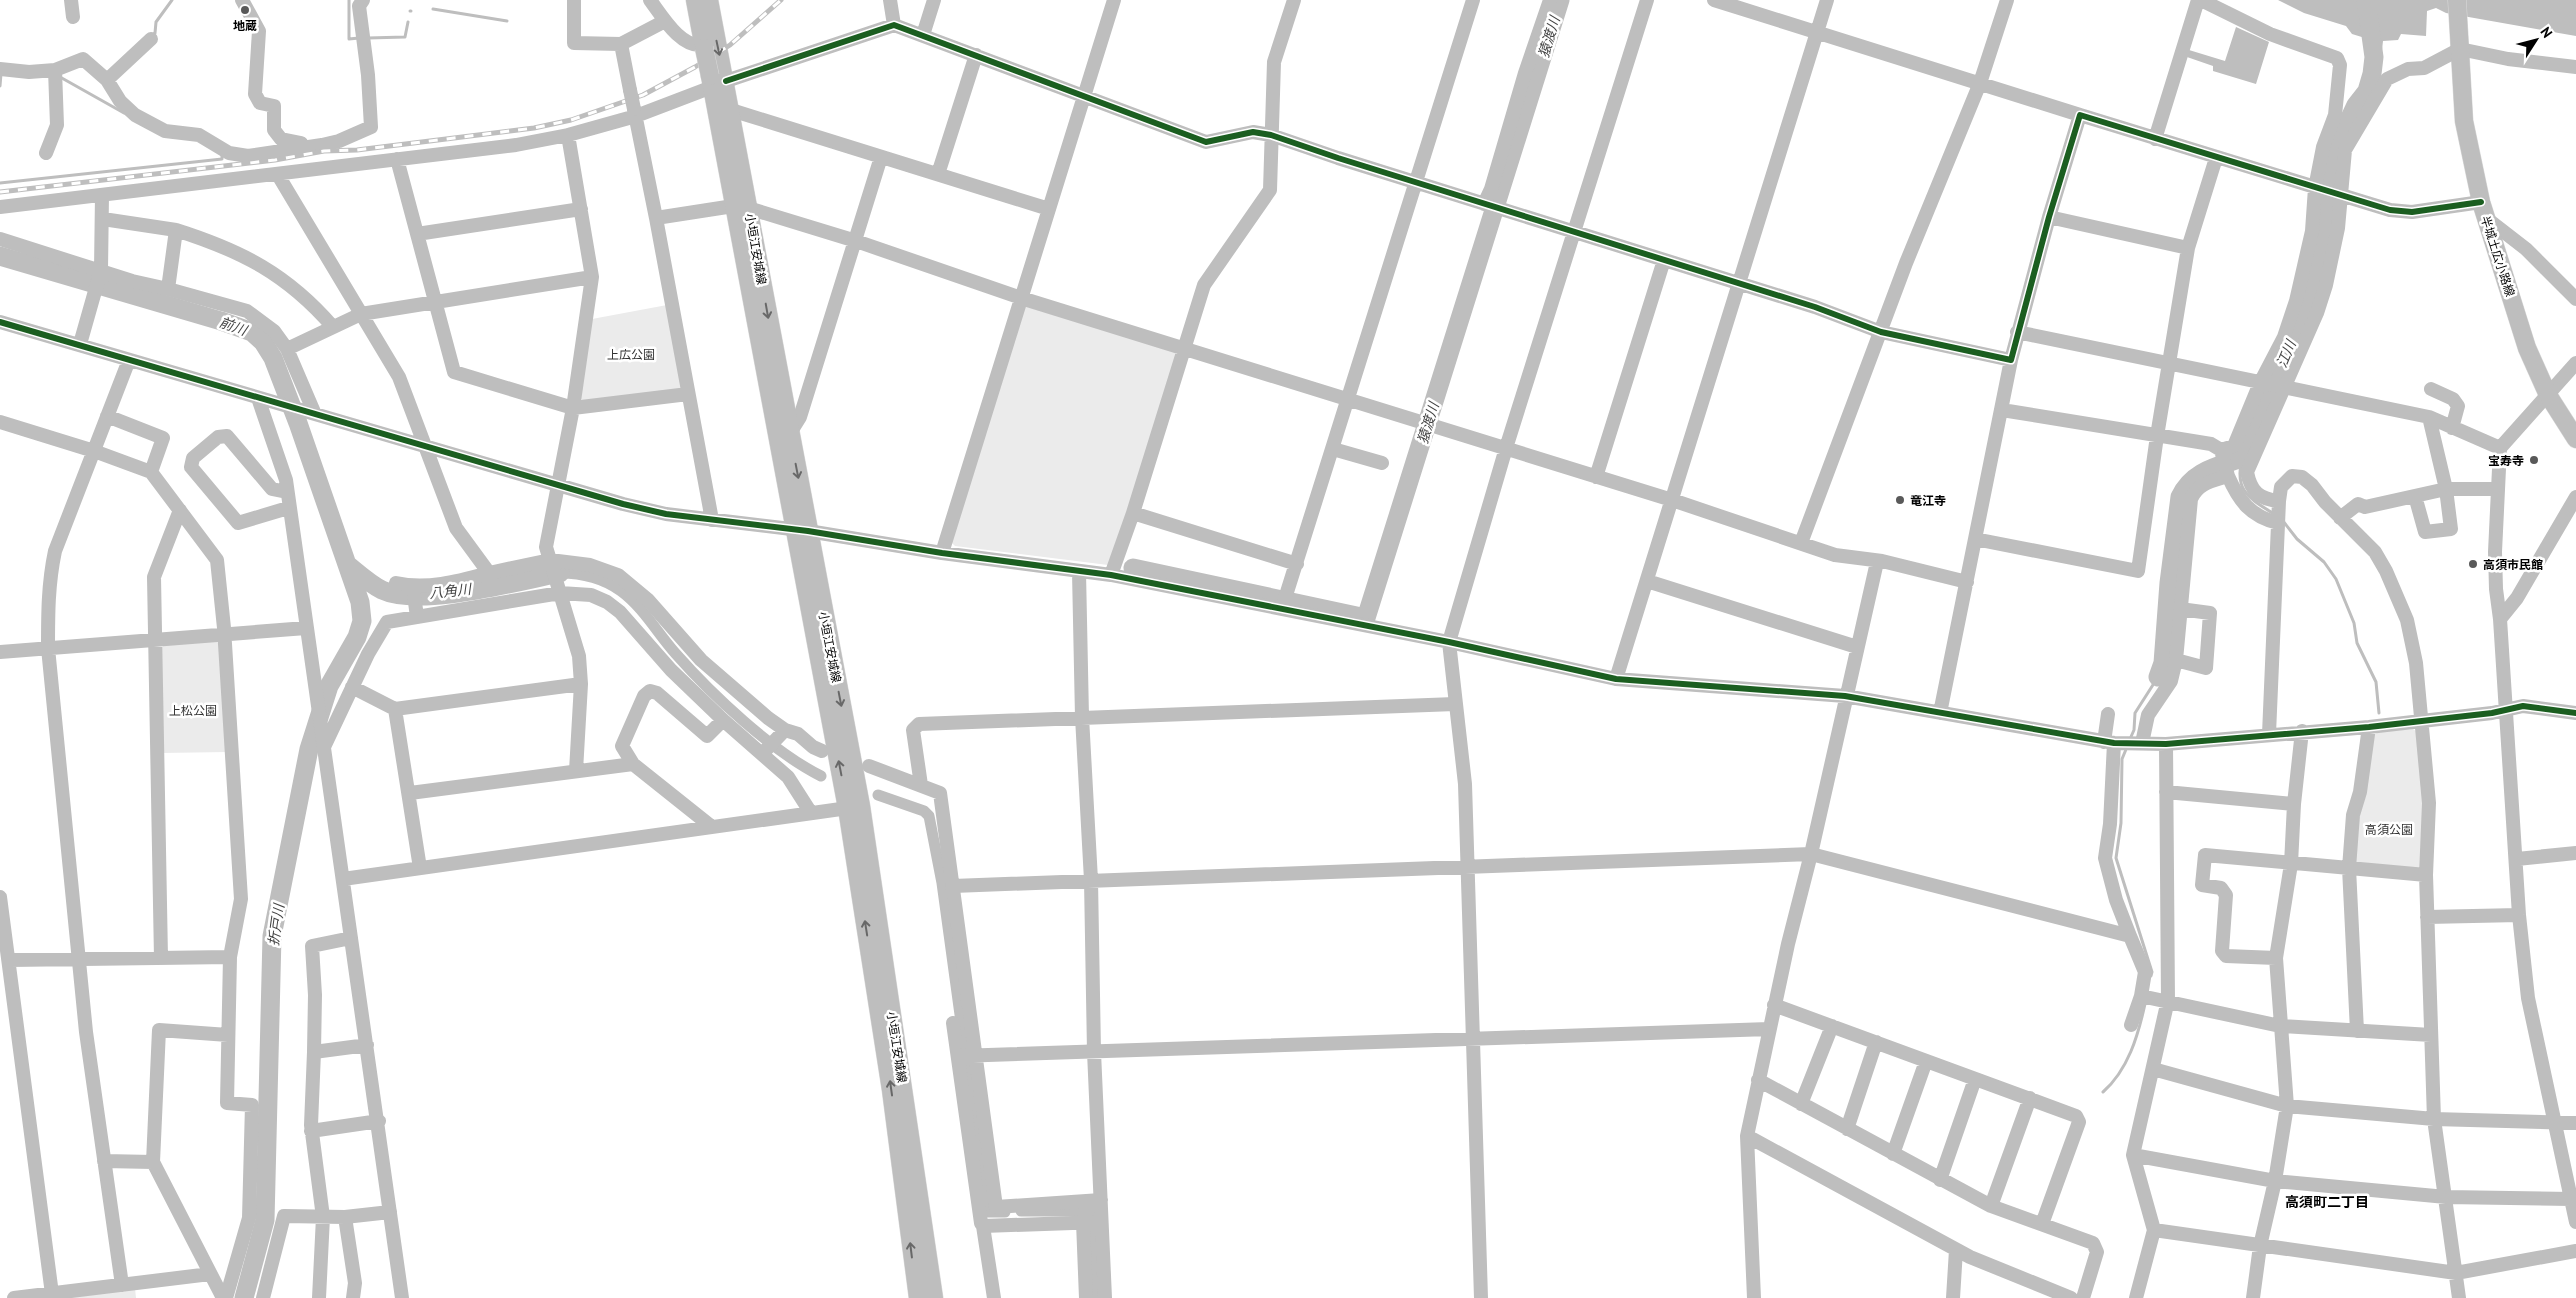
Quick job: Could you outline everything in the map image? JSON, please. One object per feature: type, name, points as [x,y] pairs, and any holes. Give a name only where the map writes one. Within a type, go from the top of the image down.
[{"type":"main road","name":"小垣江安城線","points":[[695,0],[704,46],[716,81],[731,110],[741,207],[790,433],[802,530]]},
{"type":"main road","name":"小垣江安城線","points":[[709,0],[716,81],[854,807],[934,1298]]},
{"type":"main road","name":"半城土広小路線","points":[[2457,0],[2464,121],[2484,210],[2527,348],[2548,395],[2576,439]]},
{"type":"main road","name":"小垣江安城線","points":[[854,807],[918,1298]]},
{"type":"street","points":[[71,0],[73,17]]},
{"type":"street","points":[[242,0],[259,31],[254,94],[260,102],[274,106],[274,130],[281,139],[309,145]]},
{"type":"street","points":[[0,69],[55,75],[83,59],[106,80],[120,101],[147,123],[165,131],[199,135],[229,153],[248,156],[339,141],[371,127],[359,6],[363,0]]},
{"type":"street","points":[[574,0],[574,43],[621,44],[665,21]]},
{"type":"street","points":[[650,0],[665,21],[686,41],[697,46],[704,46]]},
{"type":"street","points":[[890,0],[894,25]]},
{"type":"street","points":[[923,35],[934,0]]},
{"type":"street","points":[[942,553],[1114,0]]},
{"type":"street","points":[[1111,575],[1133,513],[1204,285],[1270,190],[1274,62],[1294,0]]},
{"type":"street","points":[[1284,603],[1334,449],[1415,182],[1473,0]]},
{"type":"street","points":[[1484,204],[1491,189],[1525,72],[1550,0]]},
{"type":"street","points":[[1481,1298],[1466,868],[1465,784],[1449,642],[1506,448],[1647,0]]},
{"type":"street","points":[[1714,0],[1817,34],[1980,83],[2216,158],[2390,210],[2412,212],[2484,210],[2576,299]]},
{"type":"street","points":[[1616,679],[1827,0]]},
{"type":"street","points":[[1801,543],[1906,263],[1980,83],[2007,0]]},
{"type":"street","points":[[2155,139],[2199,0],[2270,34],[2337,58],[2340,65],[2335,115],[2323,147],[2316,188],[2312,231],[2296,301],[2284,337],[2260,383],[2234,446],[2221,451]]},
{"type":"street","points":[[0,207],[516,145],[568,135],[716,81],[894,25],[976,54],[1206,142],[1253,132],[1271,135],[1484,204],[1815,307],[1881,332],[2011,360]]},
{"type":"street","points":[[106,80],[151,39]]},
{"type":"street","points":[[621,44],[656,218],[712,520]]},
{"type":"street","points":[[2278,514],[2268,500],[2257,495],[2250,485],[2247,472],[2317,313],[2326,285],[2338,228],[2345,150],[2387,80],[2408,70],[2424,68],[2460,49],[2508,59],[2576,67]]},
{"type":"street","points":[[938,174],[976,54]]},
{"type":"street","points":[[46,152],[57,125],[55,75]]},
{"type":"street","points":[[731,110],[1049,209]]},
{"type":"street","points":[[1940,713],[2017,332],[2080,115]]},
{"type":"street","points":[[568,135],[592,277],[572,408],[546,547],[579,656],[581,684],[576,771]]},
{"type":"street","points":[[790,433],[800,417],[881,157]]},
{"type":"street","points":[[1975,539],[2138,571],[2157,436],[2188,248],[2216,158]]},
{"type":"street","points":[[397,159],[454,372],[572,408],[688,394]]},
{"type":"street","points":[[278,175],[399,377],[456,528],[489,573]]},
{"type":"street","points":[[80,344],[101,270],[102,195]]},
{"type":"street","points":[[656,218],[741,207],[856,241],[1021,298],[1672,500],[1835,555],[1878,562],[1967,582]]},
{"type":"street","points":[[417,234],[581,209]]},
{"type":"street","points":[[2049,217],[2188,248]]},
{"type":"street","points":[[103,219],[176,230],[211,241],[263,265],[288,283],[314,306],[333,328]]},
{"type":"street","points":[[168,289],[176,230]]},
{"type":"street","points":[[0,239],[247,311],[274,331],[287,349],[314,412]]},
{"type":"street","points":[[1596,476],[1664,260]]},
{"type":"street","points":[[287,349],[361,314],[592,277]]},
{"type":"street","points":[[0,322],[80,344],[264,400],[314,412],[623,504],[712,520],[802,530],[942,553],[1111,575],[1284,603],[1616,679],[1845,696],[2109,743],[2166,744],[2302,731],[2369,727],[2532,706],[2576,713]]},
{"type":"street","points":[[2017,332],[2429,417],[2500,448]]},
{"type":"street","points":[[122,1285],[86,1032],[48,648],[49,579],[55,551],[129,360]]},
{"type":"street","points":[[2576,363],[2500,448],[2496,570],[2517,859],[2519,914],[2528,998],[2553,1122],[2576,1222]]},
{"type":"street","points":[[2431,389],[2453,399],[2458,406],[2452,428]]},
{"type":"street","points":[[264,400],[286,480],[288,508],[324,746],[350,938],[379,1121],[402,1298]]},
{"type":"street","points":[[2002,410],[2211,444],[2221,451],[2228,476],[2237,497],[2244,506],[2266,520],[2278,514]]},
{"type":"street","points":[[107,416],[164,438],[151,472]]},
{"type":"street","points":[[2416,496],[2425,532],[2451,529],[2446,489],[2429,417]]},
{"type":"street","points":[[0,422],[94,451],[151,472],[217,560],[225,634],[241,899],[230,957],[227,1103],[252,1105],[249,1218],[225,1298]]},
{"type":"street","points":[[287,492],[272,490],[227,436],[218,437],[193,458],[192,467],[238,523],[288,508]]},
{"type":"street","points":[[1334,449],[1382,464]]},
{"type":"street","points":[[2142,743],[2148,715],[2171,681],[2176,660],[2191,499],[2195,490],[2204,483],[2228,476]]},
{"type":"street","points":[[2269,734],[2278,514],[2281,487],[2292,476],[2302,477],[2312,485],[2340,518],[2375,552],[2386,571],[2407,620],[2416,662],[2429,803],[2426,875],[2434,1119],[2459,1298]]},
{"type":"street","points":[[2340,518],[2358,504],[2365,507],[2446,489],[2498,489]]},
{"type":"street","points":[[2500,619],[2517,598],[2576,497]]},
{"type":"street","points":[[161,958],[154,577],[180,510]]},
{"type":"street","points":[[1133,513],[1297,564]]},
{"type":"street","points":[[396,583],[414,587],[458,581],[550,560],[590,565],[618,575],[648,600],[702,660],[782,733],[798,734],[822,752]]},
{"type":"street","points":[[1754,1298],[1747,1136],[1774,1005],[1811,854],[1845,696],[1878,562]]},
{"type":"street","points":[[1079,572],[1082,717],[1091,880],[1094,1052],[1105,1298]]},
{"type":"street","points":[[1647,581],[1857,647]]},
{"type":"street","points":[[414,587],[417,616]]},
{"type":"street","points":[[324,746],[352,687],[387,622],[559,591],[591,595],[607,602],[620,612],[671,670],[723,720],[765,752],[788,777],[812,813]]},
{"type":"street","points":[[2176,660],[2206,668],[2210,613],[2180,609]]},
{"type":"street","points":[[0,652],[306,628]]},
{"type":"street","points":[[352,687],[395,709],[581,684]]},
{"type":"street","points":[[712,827],[633,764],[622,746],[644,696],[650,691],[657,694],[707,736],[723,720]]},
{"type":"street","points":[[921,785],[913,730],[919,724],[1456,704]]},
{"type":"street","points":[[395,709],[410,793],[420,868]]},
{"type":"street","points":[[2108,714],[2110,824],[2105,858],[2116,900],[2145,972],[2141,996],[2131,1026]]},
{"type":"street","points":[[2357,1030],[2349,868],[2353,815],[2360,792],[2369,727]]},
{"type":"street","points":[[2253,1298],[2260,1246],[2275,1181],[2288,1106],[2280,1026],[2276,958],[2291,864],[2294,804],[2302,731]]},
{"type":"street","points":[[765,752],[782,733]]},
{"type":"street","points":[[2136,1298],[2154,1230],[2133,1155],[2168,1000],[2166,744]]},
{"type":"street","points":[[410,793],[633,764]]},
{"type":"street","points":[[869,766],[940,793],[996,1207],[1102,1200]]},
{"type":"street","points":[[2166,792],[2294,804]]},
{"type":"street","points":[[343,879],[854,807]]},
{"type":"street","points":[[2517,859],[2576,852]]},
{"type":"street","points":[[953,886],[1811,854],[2130,936]]},
{"type":"street","points":[[2276,958],[2226,956],[2222,951],[2226,895],[2221,888],[2202,885],[2205,855],[2426,875]]},
{"type":"street","points":[[0,897],[10,960],[52,1294]]},
{"type":"street","points":[[2427,916],[2519,914]]},
{"type":"street","points":[[319,1298],[323,1217],[311,1131],[315,994],[312,946],[350,938]]},
{"type":"street","points":[[10,960],[230,957]]},
{"type":"street","points":[[2141,996],[2168,1000],[2280,1026],[2431,1035]]},
{"type":"street","points":[[1774,1005],[2076,1116],[2079,1122],[2042,1224]]},
{"type":"street","points":[[953,1023],[980,1223],[983,1226],[994,1298]]},
{"type":"street","points":[[1801,1104],[1832,1026]]},
{"type":"street","points":[[958,1056],[1769,1028]]},
{"type":"street","points":[[225,1298],[210,1274],[153,1162],[158,1030],[228,1035]]},
{"type":"street","points":[[1847,1129],[1876,1042]]},
{"type":"street","points":[[314,1052],[367,1045]]},
{"type":"street","points":[[1893,1154],[1926,1061]]},
{"type":"street","points":[[2153,1069],[2288,1106],[2434,1119],[2576,1123]]},
{"type":"street","points":[[1940,1180],[1975,1079]]},
{"type":"street","points":[[1758,1080],[1991,1206],[2092,1243],[2096,1252],[2083,1298]]},
{"type":"street","points":[[1991,1206],[2030,1098]]},
{"type":"street","points":[[311,1131],[379,1121]]},
{"type":"street","points":[[1747,1136],[1956,1250],[2038,1292],[2071,1298]]},
{"type":"street","points":[[2133,1155],[2275,1181],[2446,1197],[2571,1198]]},
{"type":"street","points":[[104,1161],[153,1162]]},
{"type":"street","points":[[263,1298],[284,1216],[345,1217],[390,1212]]},
{"type":"street","points":[[345,1217],[355,1283],[353,1298]]},
{"type":"street","points":[[1084,1222],[1086,1298]]},
{"type":"street","points":[[983,1226],[1102,1222]]},
{"type":"street","points":[[2154,1230],[2260,1246],[2363,1258],[2456,1273],[2576,1251]]},
{"type":"street","points":[[1953,1298],[1956,1250]]},
{"type":"street","points":[[14,1298],[210,1274]]},
{"type":"green space","name":"上広公園","points":[[667,305],[682,386],[679,390],[583,401],[579,396],[592,319]]},
{"type":"green space","points":[[1025,306],[1175,352],[1178,356],[1129,510],[1108,565],[955,546],[951,542]]},
{"type":"green space","name":"上松公園","points":[[216,641],[222,646],[228,752],[161,753],[160,650],[164,645]]},
{"type":"green space","name":"高須公園","points":[[2413,729],[2417,732],[2423,800],[2422,867],[2419,870],[2357,865],[2354,860],[2358,815],[2374,735],[2378,732]]},
{"type":"green space","points":[[135,1288],[136,1298],[54,1298]]},
{"type":"shaded area","points":[[2278,0],[2576,0],[2576,36],[2446,13],[2436,8],[2427,11],[2426,36],[2401,34],[2398,40],[2383,41],[2382,50],[2365,49],[2365,38],[2352,34],[2346,26],[2304,13]]},
{"type":"shaded area","points":[[2236,27],[2269,42],[2256,84],[2213,71],[2213,66],[2187,57],[2189,50],[2225,61]]},
{"type":"waterway","points":[[152,35],[155,33],[156,22],[172,0]]},
{"type":"waterway","points":[[349,0],[349,39],[359,38]]},
{"type":"waterway","name":"猿渡川","points":[[1133,568],[1366,618],[1560,0]]},
{"type":"waterway","name":"江川","points":[[2158,677],[2163,663],[2169,583],[2180,497],[2185,488],[2198,476],[2214,467],[2242,458],[2295,339],[2308,301],[2325,233],[2335,150],[2356,105],[2367,91],[2372,74],[2374,57],[2366,0]]},
{"type":"waterway","points":[[433,9],[507,21]]},
{"type":"waterway","points":[[368,38],[405,37],[408,22]]},
{"type":"waterway","points":[[0,86],[1,74]]},
{"type":"waterway","points":[[60,77],[124,113]]},
{"type":"waterway","points":[[0,183],[222,159],[222,155]]},
{"type":"waterway","name":"折戸川","points":[[0,256],[221,321],[252,332],[263,342],[273,358],[298,423],[360,602],[362,621],[357,637],[329,686],[309,749],[272,936],[265,1220],[244,1298]]},
{"type":"waterway","points":[[2242,458],[2240,469],[2242,486],[2251,498],[2274,514]]},
{"type":"waterway","points":[[2283,521],[2297,539],[2324,562],[2336,579],[2354,623],[2357,643],[2376,682],[2379,713]]},
{"type":"waterway","name":"八角川","points":[[348,565],[382,590],[399,595],[420,596],[444,595],[495,587],[560,573]]},
{"type":"waterway","points":[[560,573],[592,577],[607,583],[629,597],[669,646],[725,704],[783,753],[821,776]]},
{"type":"waterway","points":[[2130,739],[2134,730],[2135,713],[2158,677]]},
{"type":"waterway","points":[[2127,747],[2122,759],[2121,823],[2116,858],[2152,972],[2151,976]]},
{"type":"waterway","points":[[878,795],[924,811],[929,816],[942,883],[987,1212],[1005,1212]]},
{"type":"waterway","points":[[2103,1092],[2112,1083],[2131,1052],[2145,1004]]},
{"type":"waterway","points":[[1021,1211],[1090,1211],[1094,1298]]},
{"type":"railway","points":[[0,192],[275,160],[324,151],[357,150],[534,128],[571,120],[643,95],[695,67],[730,45],[781,0]]},
{"type":"cycle path","points":[[726,81],[894,25],[1206,142],[1253,132],[1271,135],[1338,158],[1815,307],[1881,332],[2011,360],[2049,217],[2080,115],[2390,210],[2412,212],[2481,202]]},
{"type":"cycle path","points":[[0,322],[623,504],[666,514],[808,531],[942,553],[1111,575],[1449,642],[1616,679],[1845,696],[2114,743],[2166,744],[2369,727],[2492,713],[2523,706],[2576,713]]},
{"type":"place","name":"地蔵","points":[[245,10]]},
{"type":"place","name":"宝寿寺","points":[[2534,460]]},
{"type":"place","name":"竜江寺","points":[[1900,500]]},
{"type":"place","name":"高須市民館","points":[[2473,564]]},
{"type":"district","name":"高須町二丁目","points":[[2327,1202]]},
{"type":"water label","name":"前川","points":[[233,326]]}]
